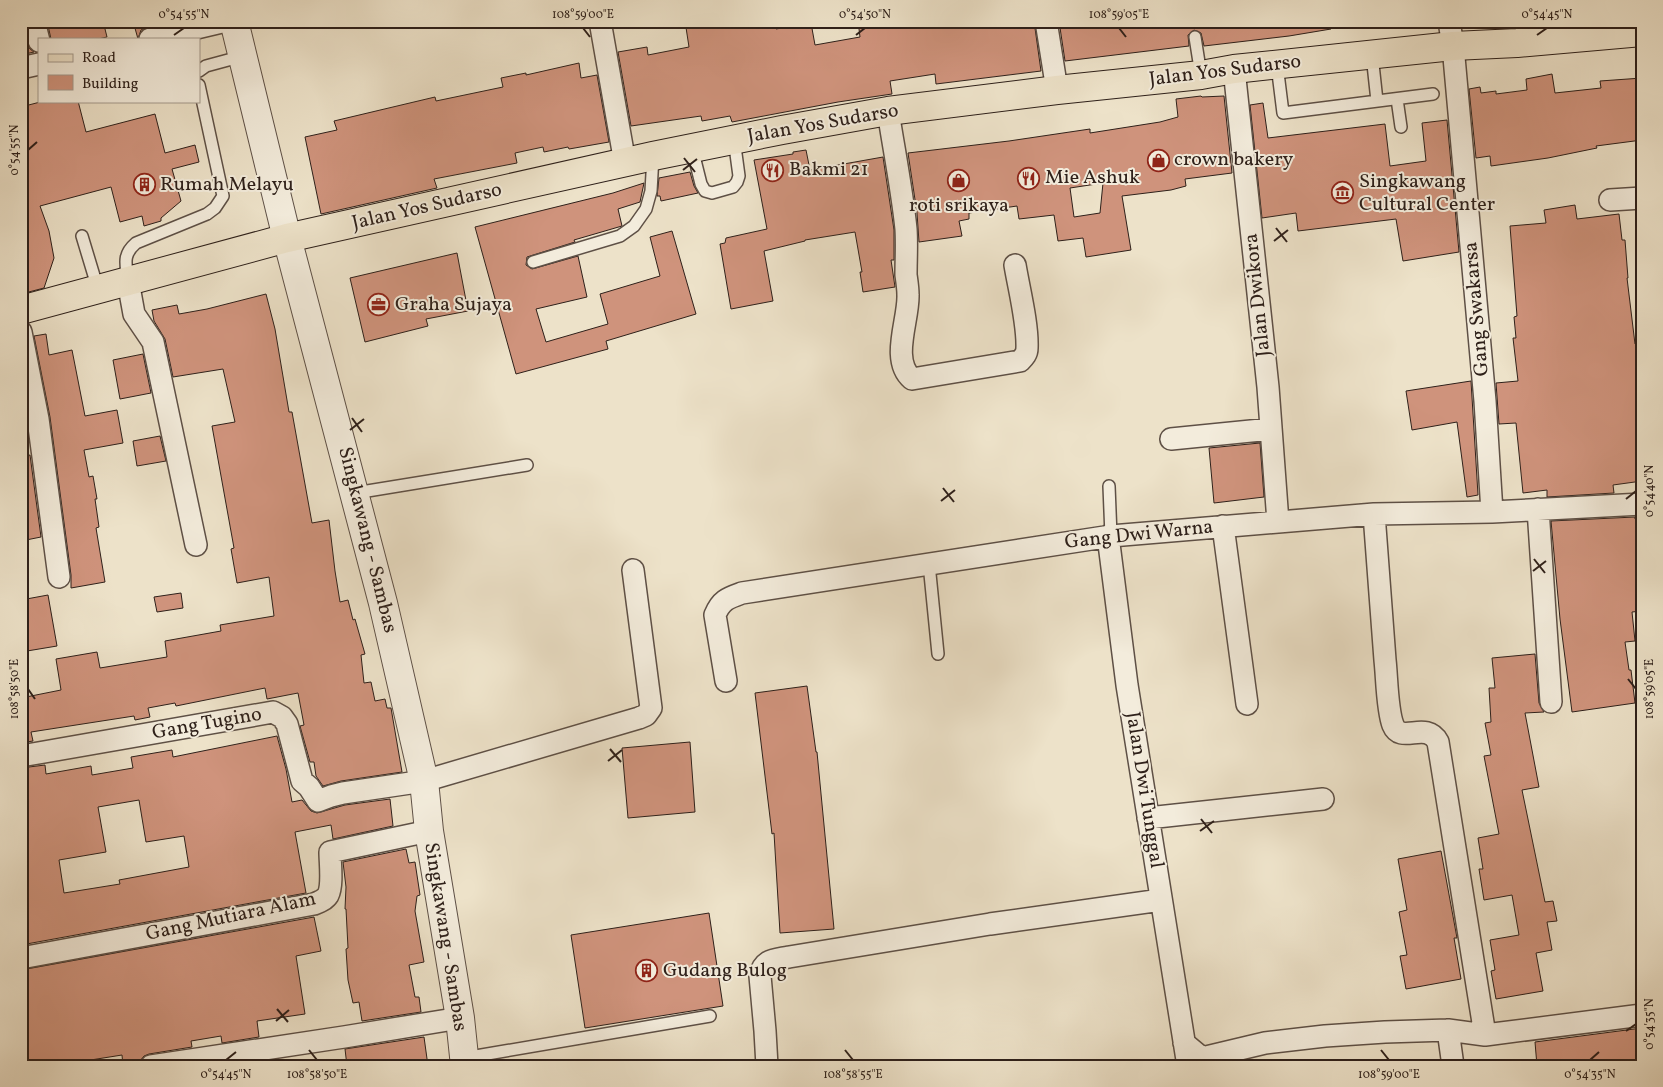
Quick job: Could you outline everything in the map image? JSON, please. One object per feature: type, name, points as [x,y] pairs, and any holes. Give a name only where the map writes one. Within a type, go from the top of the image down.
[{"type":"main road","name":"Jalan Yos Sudarso","points":[[21,310],[287,238],[653,156],[888,111],[1372,54],[1451,34],[1517,43],[1629,29]]},
{"type":"street","points":[[34,21],[38,38]]},
{"type":"street","points":[[154,38],[226,21]]},
{"type":"street","name":"Singkawang - Sambas","points":[[234,21],[287,238],[355,493],[401,677],[424,781],[429,832],[460,1018],[464,1062]]},
{"type":"street","points":[[600,21],[625,163]]},
{"type":"street","points":[[1046,21],[1056,90]]},
{"type":"street","name":"Gang Swakarsa","points":[[1451,34],[1485,401],[1492,512]]},
{"type":"street","points":[[21,68],[38,64]]},
{"type":"street","name":"Jalan Dwikora","points":[[1234,69],[1267,377],[1278,522]]},
{"type":"street","points":[[888,111],[906,230],[908,293],[902,340],[902,363],[906,374],[912,379],[1020,361],[1025,357],[1027,349],[1025,326],[1015,265]]},
{"type":"street","points":[[1610,200],[1642,198]]},
{"type":"street","points":[[128,281],[134,314],[153,342],[196,545]]},
{"type":"street","points":[[21,332],[38,419],[59,577]]},
{"type":"street","points":[[1171,439],[1271,429]]},
{"type":"street","name":"Gang Dwi Warna","points":[[726,681],[715,615],[718,606],[726,599],[742,593],[1110,536],[1374,514],[1492,512],[1642,504]]},
{"type":"street","points":[[1538,509],[1552,702]]},
{"type":"street","points":[[1374,514],[1388,695],[1393,725],[1396,731],[1402,734],[1429,732],[1438,742],[1485,1034]]},
{"type":"street","points":[[1222,526],[1246,704]]},
{"type":"street","name":"Jalan Dwi Tunggal","points":[[1110,536],[1127,685],[1184,1043],[1197,1063],[1265,1043],[1385,1032],[1448,1030],[1485,1034],[1642,1015]]},
{"type":"street","points":[[424,781],[646,715],[652,708],[633,570]]},
{"type":"street","name":"Gang Tugino","points":[[21,756],[273,712],[282,717],[287,724],[302,781],[309,787],[318,801],[343,793],[424,781]]},
{"type":"street","points":[[1148,818],[1323,800]]},
{"type":"street","name":"Gang Mutiara Alam","points":[[21,958],[314,904],[324,900],[330,889],[330,852],[429,832]]},
{"type":"street","points":[[766,1066],[766,1031],[760,976],[762,967],[766,963],[789,957],[990,924],[1161,900]]},
{"type":"street","points":[[151,1066],[460,1018]]},
{"type":"street","points":[[1448,1030],[1453,1066]]},
{"type":"lane","points":[[1195,37],[1201,75]]},
{"type":"lane","points":[[1372,54],[1377,101]]},
{"type":"lane","points":[[200,70],[206,66],[243,56]]},
{"type":"lane","points":[[1277,64],[1283,113],[1433,94]]},
{"type":"lane","points":[[128,281],[126,256],[128,250],[136,243],[207,214],[215,208],[223,196],[200,90]]},
{"type":"lane","points":[[1397,98],[1401,127]]},
{"type":"lane","points":[[692,148],[701,184],[705,190],[712,193],[733,187],[737,182],[739,176],[734,139]]},
{"type":"lane","points":[[533,262],[620,236],[634,226],[646,209],[651,190],[653,156]]},
{"type":"lane","points":[[82,236],[98,289]]},
{"type":"lane","points":[[355,493],[527,465]]},
{"type":"lane","points":[[1110,486],[1110,536]]},
{"type":"lane","points":[[928,564],[938,654]]},
{"type":"lane","points":[[464,1062],[710,1016]]},
{"type":"building","points":[[21,21],[27,44],[34,52],[21,55]]},
{"type":"building","points":[[47,21],[103,21],[107,37],[102,38],[51,38]]},
{"type":"building","points":[[133,21],[171,21],[141,30],[138,38]]},
{"type":"building","points":[[685,21],[774,21],[776,29],[811,23],[815,45],[860,37],[858,21],[1034,21],[1041,71],[936,84],[935,74],[890,81],[892,94],[732,122],[730,116],[702,121],[701,116],[631,126],[618,52],[647,47],[648,55],[689,47]]},
{"type":"building","points":[[1059,21],[1331,21],[1331,29],[1204,46],[1201,33],[1194,30],[1188,35],[1189,46],[1065,61]]},
{"type":"building","points":[[579,63],[581,78],[597,75],[609,142],[544,152],[543,147],[515,153],[517,163],[434,179],[437,188],[321,214],[305,137],[337,130],[334,121],[435,97],[436,101],[503,87],[501,78],[526,73],[526,75]]},
{"type":"building","points":[[1552,74],[1555,93],[1601,88],[1600,81],[1642,78],[1642,140],[1596,146],[1597,148],[1548,158],[1491,166],[1490,156],[1476,158],[1469,89],[1480,87],[1481,93],[1496,91],[1496,94],[1527,90],[1526,79]]},
{"type":"building","points":[[1224,96],[1232,173],[1185,179],[1186,186],[1171,190],[1122,196],[1131,250],[1086,257],[1083,238],[1058,241],[1054,215],[1019,219],[1017,206],[969,213],[969,219],[959,221],[962,236],[919,242],[917,213],[908,153],[1090,129],[1090,133],[1160,122],[1178,117],[1176,99]],"holes":[[[1103,183],[1100,213],[1074,217],[1070,188]]]},
{"type":"building","points":[[40,102],[78,102],[86,132],[155,114],[165,153],[195,145],[199,162],[172,169],[181,201],[161,218],[161,221],[144,226],[142,216],[120,222],[111,187],[40,206],[49,231],[54,258],[44,288],[21,294],[21,107]]},
{"type":"building","points":[[1263,103],[1268,138],[1385,124],[1390,166],[1426,161],[1422,123],[1447,120],[1459,252],[1403,261],[1396,219],[1298,231],[1296,213],[1262,218],[1250,105]]},
{"type":"building","points":[[806,150],[810,170],[883,157],[894,230],[894,260],[891,260],[895,287],[863,292],[860,272],[862,272],[855,232],[805,240],[764,251],[773,301],[731,309],[720,244],[725,243],[726,238],[767,229],[754,160]]},
{"type":"building","points":[[690,172],[698,193],[661,201],[660,196],[657,196],[659,178]]},
{"type":"building","points":[[644,183],[640,202],[618,209],[622,226],[574,240],[575,242],[527,257],[526,265],[532,269],[578,256],[587,297],[536,309],[546,342],[608,324],[600,294],[660,276],[650,237],[672,231],[696,314],[606,341],[608,349],[516,374],[475,227],[613,193]]},
{"type":"building","points":[[1575,205],[1577,219],[1619,214],[1622,240],[1625,240],[1627,278],[1635,344],[1639,344],[1642,376],[1642,382],[1636,382],[1639,419],[1642,419],[1642,481],[1613,485],[1614,493],[1547,497],[1547,490],[1523,493],[1516,423],[1499,424],[1496,383],[1518,381],[1513,338],[1516,338],[1514,317],[1517,316],[1510,226],[1546,223],[1544,210]]},
{"type":"building","points":[[457,253],[468,311],[426,319],[428,326],[365,342],[350,278]]},
{"type":"building","points":[[266,294],[275,329],[289,412],[292,412],[312,523],[329,520],[340,602],[348,600],[353,620],[355,619],[365,654],[361,655],[364,683],[371,682],[375,701],[385,699],[387,708],[391,708],[402,772],[341,781],[323,786],[316,776],[314,762],[310,762],[300,726],[304,725],[298,693],[267,699],[265,688],[176,706],[175,703],[148,708],[150,717],[135,720],[134,716],[31,732],[33,741],[21,743],[21,698],[61,690],[56,659],[97,652],[100,668],[167,657],[165,641],[221,631],[220,625],[274,616],[269,577],[237,583],[231,549],[234,548],[212,426],[235,422],[223,369],[173,377],[165,339],[154,321],[152,310],[177,305],[179,314]]},
{"type":"building","points":[[46,334],[49,355],[72,350],[85,416],[117,410],[123,443],[84,450],[89,477],[93,476],[97,499],[95,499],[99,527],[96,528],[105,582],[71,588],[71,575],[50,417],[34,336]]},
{"type":"building","points":[[143,354],[151,393],[120,399],[113,360]]},
{"type":"building","points":[[1471,381],[1478,495],[1467,497],[1457,422],[1412,430],[1406,391]]},
{"type":"building","points":[[160,436],[166,461],[137,466],[133,441]]},
{"type":"building","points":[[1260,443],[1264,497],[1214,503],[1209,448]]},
{"type":"building","points":[[30,455],[41,537],[21,541],[21,457]]},
{"type":"building","points":[[1635,517],[1635,519],[1642,518],[1642,611],[1632,612],[1635,641],[1625,642],[1635,703],[1572,712],[1560,619],[1551,521]]},
{"type":"building","points":[[181,593],[183,608],[157,612],[154,597]]},
{"type":"building","points":[[48,595],[57,646],[21,652],[21,600]]},
{"type":"building","points":[[1535,654],[1539,703],[1544,712],[1525,713],[1539,787],[1522,790],[1545,902],[1553,901],[1557,921],[1547,922],[1552,950],[1536,953],[1543,991],[1496,999],[1491,971],[1495,970],[1490,940],[1519,935],[1512,895],[1484,900],[1479,869],[1483,869],[1478,838],[1499,834],[1484,756],[1491,755],[1485,723],[1491,722],[1489,688],[1495,688],[1492,658]]},
{"type":"building","points":[[807,686],[817,752],[834,929],[780,933],[774,833],[772,834],[755,693]]},
{"type":"building","points":[[277,736],[292,802],[302,800],[311,811],[317,813],[345,805],[390,799],[393,826],[333,839],[331,825],[295,832],[306,893],[21,945],[21,768],[45,765],[46,774],[91,766],[92,775],[133,768],[131,757],[172,750],[173,757]],"holes":[[[139,800],[146,842],[184,836],[189,867],[119,880],[120,884],[64,893],[59,860],[106,852],[98,807]]]},
{"type":"building","points":[[690,742],[695,812],[628,818],[622,748]]},
{"type":"building","points":[[406,849],[409,863],[415,862],[420,895],[417,896],[415,911],[424,962],[409,965],[415,997],[419,997],[421,1012],[362,1021],[359,1002],[353,1003],[348,980],[346,887],[343,862]]},
{"type":"building","points":[[1441,851],[1457,938],[1454,938],[1461,979],[1406,989],[1400,956],[1407,955],[1399,912],[1407,910],[1398,859]]},
{"type":"building","name":"Gudang Bulog","points":[[709,913],[723,1006],[585,1028],[571,935]]},
{"type":"building","points":[[314,917],[321,951],[296,956],[305,1014],[257,1021],[259,1037],[222,1043],[221,1036],[191,1041],[192,1047],[149,1054],[144,1056],[139,1066],[123,1066],[122,1055],[53,1066],[21,1066],[21,970]]},
{"type":"building","points":[[1642,1028],[1642,1066],[1537,1066],[1535,1042]]},
{"type":"building","points":[[424,1037],[428,1066],[347,1066],[345,1049]]},
{"type":"building","points":[[276,1060],[277,1066],[237,1066]]},
{"type":"place","name":"crown bakery","points":[[1158,160]]},
{"type":"place","name":"Bakmi 21","points":[[773,170]]},
{"type":"place","name":"Mie Ashuk","points":[[1029,178]]},
{"type":"place","name":"roti srikaya","points":[[959,180]]},
{"type":"place","name":"Rumah Melayu","points":[[144,185]]},
{"type":"place","name":"Singkawang Cultural Center","points":[[1343,193]]},
{"type":"place","name":"Graha Sujaya","points":[[379,305]]},
{"type":"place","name":"Gudang Bulog","points":[[647,971]]}]
